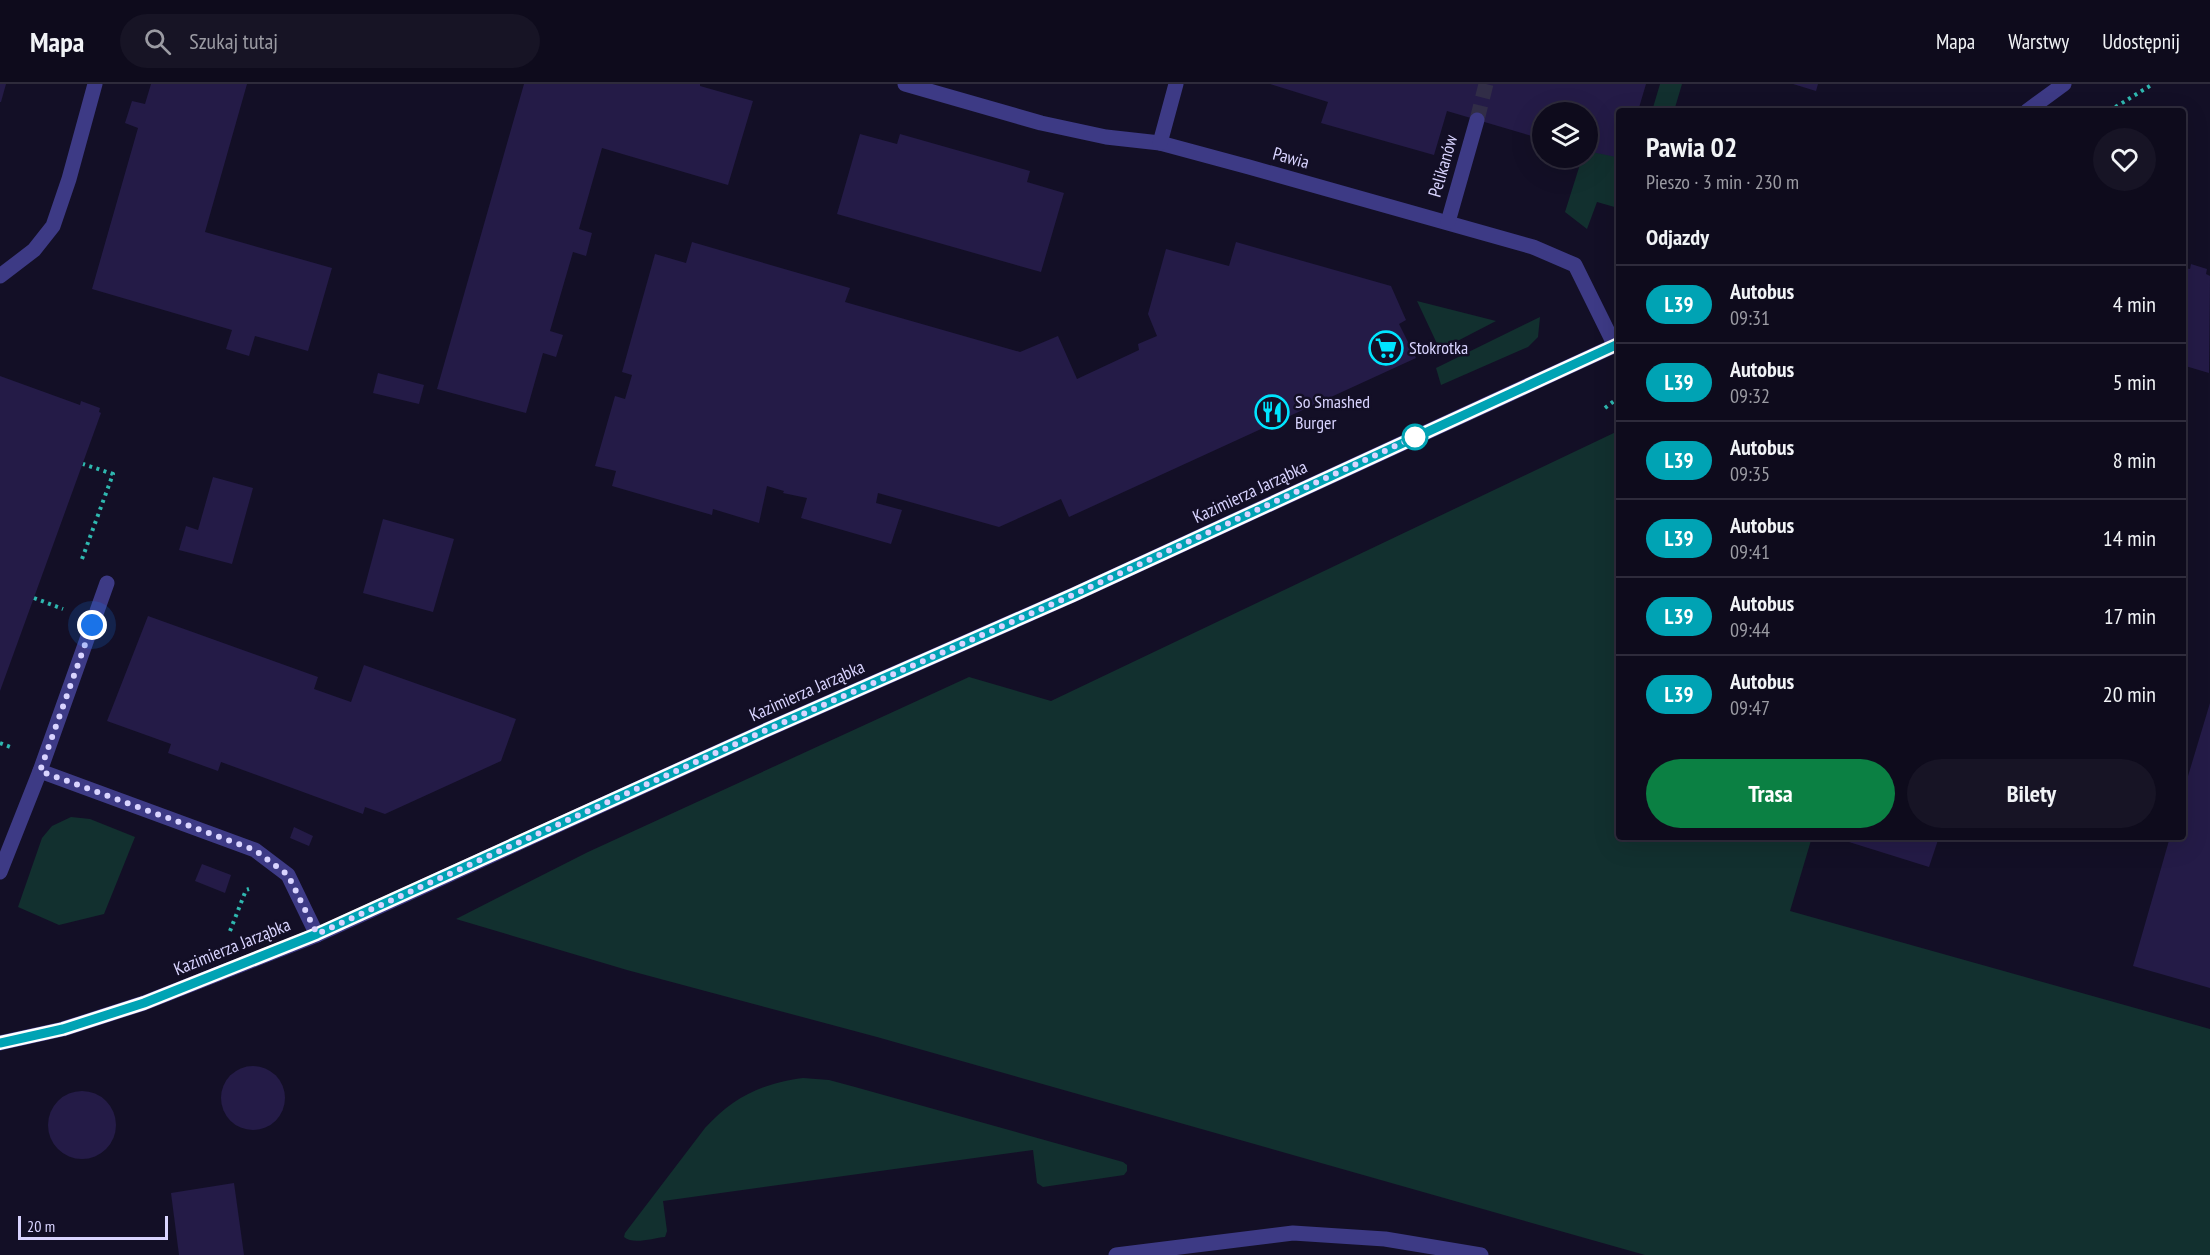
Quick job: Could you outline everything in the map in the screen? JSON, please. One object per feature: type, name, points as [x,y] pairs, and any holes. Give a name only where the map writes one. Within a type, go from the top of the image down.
[{"type":"street","points":[[0,276],[34,250],[53,226],[69,179],[95,84]]},
{"type":"street","name":"Pawia","points":[[905,84],[1041,123],[1106,137],[1160,143],[1533,247],[1575,265],[1616,345]]},
{"type":"street","points":[[1160,143],[1176,84]]},
{"type":"street","points":[[2031,108],[2064,84]]},
{"type":"street","name":"Pelikanów","points":[[1448,222],[1477,120]]},
{"type":"street","name":"Kazimierza Jarząbka","points":[[0,1043],[63,1029],[144,1003],[317,934],[762,732],[1073,595],[1616,345]]},
{"type":"street","points":[[0,872],[40,771],[107,583]]},
{"type":"street","points":[[40,771],[255,850],[288,875],[317,934]]},
{"type":"street","points":[[1116,1255],[1293,1233],[1385,1239],[1481,1255]]},
{"type":"path","points":[[2114,108],[2152,84]]},
{"type":"path","points":[[1605,408],[1616,400]]},
{"type":"path","points":[[34,598],[63,610]]},
{"type":"path","points":[[0,743],[14,748]]},
{"type":"path","points":[[226,941],[246,890],[288,875]]},
{"type":"green space","points":[[1660,84],[1682,84],[1675,108],[1653,108]]},
{"type":"green space","points":[[1598,150],[1616,155],[1616,207],[1597,202],[1587,229],[1565,212],[1579,168],[1598,168]]},
{"type":"green space","points":[[1417,301],[1496,321],[1440,350]]},
{"type":"green space","points":[[1540,317],[1538,337],[1528,347],[1441,385],[1436,368]]},
{"type":"green space","points":[[1616,432],[1616,840],[1811,840],[1790,911],[2210,1029],[2210,1255],[1645,1255],[877,1037],[627,970],[456,919],[588,852],[969,677],[1051,701]]},
{"type":"green space","points":[[71,817],[90,819],[135,837],[104,914],[59,925],[18,907],[42,838],[52,826]]},
{"type":"green space","points":[[803,1078],[829,1080],[1123,1162],[1127,1165],[1127,1171],[1124,1175],[1043,1187],[1037,1183],[1033,1150],[663,1201],[667,1231],[665,1237],[633,1241],[624,1237],[705,1128],[726,1108],[761,1088]]},
{"type":"building","points":[[0,84],[6,84],[1,102],[0,102]]},
{"type":"building","points":[[151,84],[247,84],[205,232],[332,268],[308,351],[255,336],[249,356],[226,349],[232,330],[92,289],[138,128],[125,123],[132,101],[145,104]]},
{"type":"building","points":[[524,84],[700,84],[700,86],[753,101],[728,185],[602,148],[579,229],[592,233],[586,256],[573,252],[550,331],[563,335],[556,357],[543,353],[526,413],[437,389]]},
{"type":"building","points":[[1270,84],[1646,84],[1639,108],[1616,108],[1616,157],[1598,153],[1598,102],[1532,102],[1532,136],[1447,111],[1434,155],[1321,123],[1328,102]]},
{"type":"building","points":[[1793,84],[1818,84],[1816,91]]},
{"type":"building","points":[[860,134],[897,144],[900,134],[1030,171],[1027,182],[1064,193],[1041,272],[837,214]]},
{"type":"building","points":[[692,242],[850,288],[845,302],[1020,352],[1058,336],[1077,379],[1139,350],[1138,344],[1157,336],[1148,314],[1166,249],[1229,266],[1236,242],[1391,286],[1406,320],[1399,324],[1416,358],[1069,517],[1061,499],[999,527],[878,493],[876,503],[902,510],[891,544],[801,518],[807,498],[783,493],[784,491],[767,486],[759,523],[713,509],[712,515],[612,486],[616,471],[595,466],[615,396],[625,399],[632,375],[622,372],[655,254],[686,263]]},
{"type":"building","points":[[2191,264],[2207,269],[2206,274],[2210,276],[2209,373],[2186,366],[2186,268],[2190,269]]},
{"type":"building","points":[[378,373],[424,385],[419,404],[373,393]]},
{"type":"building","points":[[0,376],[80,405],[81,401],[100,408],[101,413],[0,691]]},
{"type":"building","points":[[213,477],[253,488],[232,564],[179,550],[186,526],[198,530]]},
{"type":"building","points":[[383,519],[454,539],[433,612],[363,593]]},
{"type":"building","points":[[148,616],[318,677],[314,689],[351,702],[364,665],[516,719],[501,761],[385,814],[365,807],[363,814],[221,762],[218,771],[168,753],[171,744],[107,721]]},
{"type":"building","points":[[2210,703],[2210,988],[2133,966],[2169,840],[2186,840],[2186,783]]},
{"type":"building","points":[[294,827],[313,836],[309,846],[290,838]]},
{"type":"building","points":[[1843,840],[1938,840],[1929,867]]},
{"type":"building","points":[[202,864],[231,875],[225,893],[195,881]]},
{"type":"building","points":[[247,1066],[259,1066],[276,1075],[283,1086],[285,1098],[283,1110],[276,1121],[259,1130],[247,1130],[235,1125],[226,1116],[221,1104],[221,1092],[226,1080],[235,1071]]},
{"type":"building","points":[[75,1091],[89,1091],[101,1096],[111,1106],[116,1125],[111,1144],[101,1154],[89,1159],[75,1159],[63,1154],[53,1144],[48,1132],[48,1118],[53,1106],[63,1096]]},
{"type":"building","points":[[234,1183],[244,1255],[179,1255],[171,1193]]},
{"type":"tunnel","points":[[1477,120],[1486,84]]},
{"type":"bus line","name":"L39","points":[[0,1043],[63,1029],[144,1003],[317,934],[762,732],[1073,595],[1616,345]]},
{"type":"place","name":"Stokrotka","points":[[1386,348]]},
{"type":"place","name":"So Smashed Burger","points":[[1272,412]]},
{"type":"route","points":[[92,625],[40,771],[255,850],[288,875],[317,934],[762,732],[1073,595],[1417,436],[1415,437]]}]
